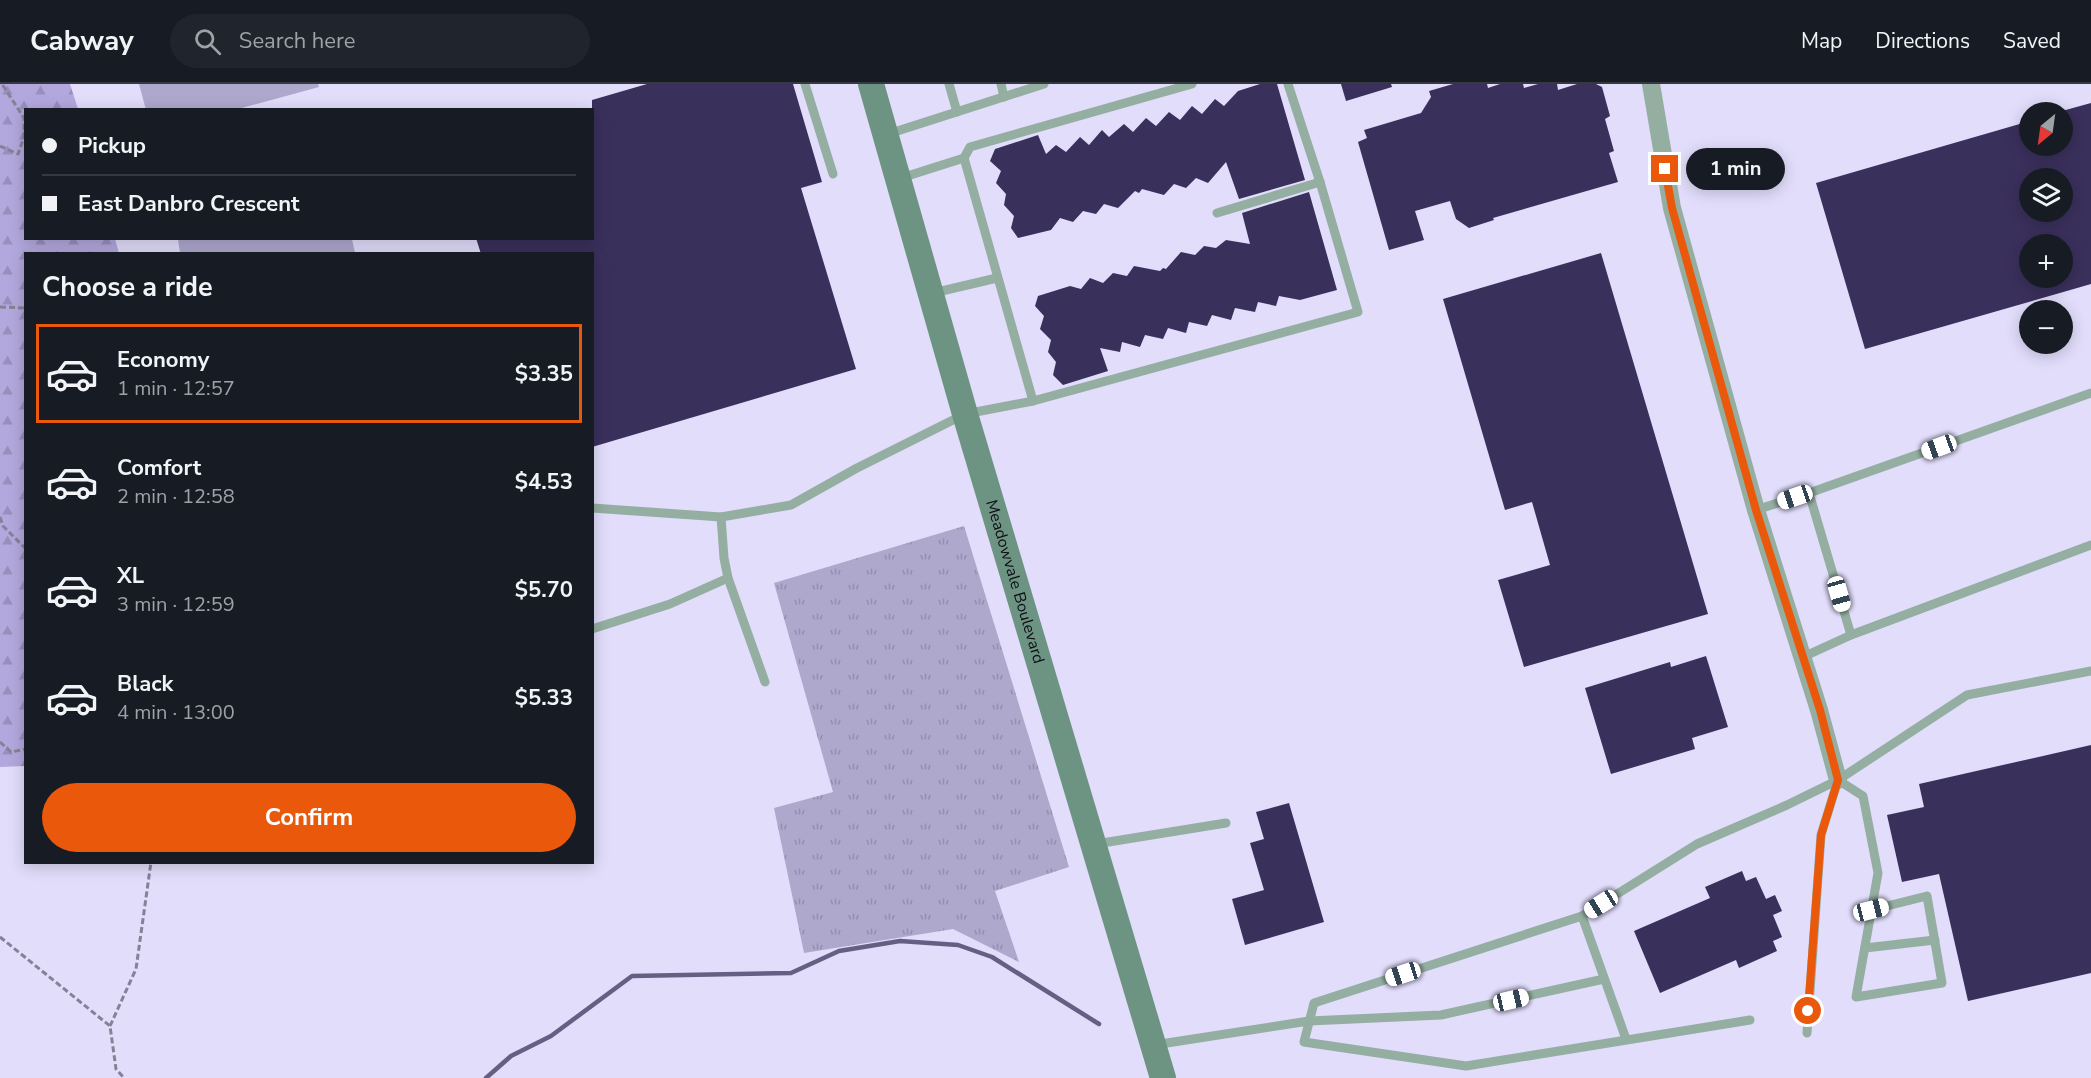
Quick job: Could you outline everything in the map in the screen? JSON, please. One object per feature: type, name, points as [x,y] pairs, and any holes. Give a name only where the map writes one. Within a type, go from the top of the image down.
[{"type":"main road","name":"Meadowvale Boulevard","points":[[871,84],[965,414],[1163,1078]]},
{"type":"street","points":[[1651,84],[1672,208],[1756,510],[1803,657],[1838,780]]},
{"type":"lane","points":[[805,84],[833,174]]},
{"type":"lane","points":[[949,84],[957,112]]},
{"type":"lane","points":[[1000,84],[1004,97]]},
{"type":"lane","points":[[886,134],[1044,84]]},
{"type":"lane","points":[[899,179],[964,158],[970,147],[1192,84]]},
{"type":"lane","points":[[594,508],[721,518],[791,505],[857,468],[965,414],[1034,400],[1358,312],[1320,182],[1288,84]]},
{"type":"lane","points":[[964,158],[1034,400]]},
{"type":"lane","points":[[1217,213],[1320,182]]},
{"type":"lane","points":[[931,294],[997,278]]},
{"type":"lane","points":[[1756,510],[2091,393]]},
{"type":"lane","points":[[1809,493],[1851,635]]},
{"type":"lane","points":[[721,518],[728,578],[765,682]]},
{"type":"lane","points":[[1803,657],[1851,635],[2091,545]]},
{"type":"lane","points":[[594,628],[670,604],[728,578]]},
{"type":"lane","points":[[1750,1020],[1466,1066],[1304,1042],[1314,1003],[1582,916],[1697,844],[1838,780],[1967,695],[2091,671]]},
{"type":"lane","points":[[1838,780],[1863,796],[1878,873],[1871,910],[1856,997],[1942,983],[1927,896],[1871,910]]},
{"type":"lane","points":[[1807,1033],[1821,835],[1838,780]]},
{"type":"lane","points":[[1093,844],[1226,823]]},
{"type":"lane","points":[[1582,916],[1626,1039]]},
{"type":"lane","points":[[1865,948],[1935,940]]},
{"type":"lane","points":[[1153,1045],[1309,1021],[1442,1015],[1604,979]]},
{"type":"path","points":[[0,146],[18,154],[24,136],[24,118],[2,84]]},
{"type":"path","points":[[0,307],[24,308]]},
{"type":"path","points":[[0,517],[3,526],[24,547]]},
{"type":"path","points":[[0,742],[11,752],[24,749]]},
{"type":"path","points":[[124,1078],[116,1069],[110,1026],[136,969],[151,864]]},
{"type":"path","points":[[0,937],[110,1026]]},
{"type":"green space","points":[[0,84],[70,84],[78,108],[24,108],[24,240],[115,240],[119,252],[24,252],[24,766],[0,767]]},
{"type":"green space","points":[[139,84],[318,84],[319,87],[242,108],[145,108]]},
{"type":"green space","points":[[178,240],[352,240],[355,252],[180,252]]},
{"type":"green space","points":[[964,526],[1069,867],[995,891],[1019,962],[953,929],[804,953],[774,808],[833,792],[774,583]]},
{"type":"building","points":[[647,84],[793,84],[822,182],[801,188],[856,369],[594,446],[594,252],[480,252],[477,240],[594,240],[594,108],[592,108],[592,100]]},
{"type":"building","points":[[1260,84],[1277,84],[1305,180],[1239,199],[1226,162],[1208,183],[1196,178],[1186,188],[1174,184],[1164,195],[1142,189],[1139,193],[1135,191],[1118,208],[1104,204],[1096,214],[1083,211],[1073,222],[1060,218],[1051,230],[1018,238],[1011,228],[1014,216],[1004,205],[1006,194],[996,183],[1001,171],[990,161],[995,149],[1038,135],[1046,154],[1056,145],[1066,152],[1080,137],[1089,145],[1102,130],[1109,137],[1124,124],[1133,132],[1146,118],[1156,126],[1169,112],[1180,120],[1192,106],[1202,114],[1215,99],[1224,106],[1238,91]]},
{"type":"building","points":[[1341,84],[1391,84],[1392,87],[1346,101]]},
{"type":"building","points":[[1453,84],[1487,84],[1488,88],[1500,84],[1523,84],[1524,88],[1538,84],[1557,84],[1558,90],[1577,84],[1596,84],[1602,87],[1610,116],[1605,119],[1614,151],[1609,153],[1618,182],[1493,218],[1494,220],[1469,228],[1456,219],[1450,201],[1415,211],[1424,240],[1389,250],[1358,142],[1367,138],[1364,130],[1421,113],[1431,97],[1429,91]]},
{"type":"building","points":[[2091,103],[2091,284],[2035,300],[2019,300],[2019,305],[1865,349],[1816,183],[2019,124],[2019,156],[2073,156],[2073,108]]},
{"type":"building","points":[[1309,192],[1337,290],[1300,300],[1279,296],[1276,306],[1258,302],[1255,312],[1235,308],[1231,320],[1212,315],[1207,326],[1189,322],[1186,333],[1168,328],[1163,339],[1145,335],[1140,347],[1122,342],[1120,352],[1100,348],[1108,371],[1063,385],[1053,375],[1056,362],[1048,352],[1051,340],[1040,329],[1044,316],[1035,306],[1038,296],[1070,286],[1081,289],[1090,278],[1103,283],[1113,273],[1127,276],[1134,266],[1160,271],[1163,268],[1166,269],[1181,252],[1195,255],[1204,246],[1216,248],[1226,240],[1250,244],[1242,213]]},
{"type":"building","points":[[1601,253],[1708,614],[1524,667],[1498,580],[1550,565],[1532,502],[1505,510],[1443,299]]},
{"type":"building","points":[[1706,656],[1728,727],[1692,738],[1695,749],[1611,774],[1585,688],[1670,662],[1671,667]]},
{"type":"building","points":[[2091,745],[2091,973],[1968,1001],[1939,874],[1902,882],[1887,815],[1924,807],[1919,784]]},
{"type":"building","points":[[1289,803],[1324,922],[1245,945],[1232,899],[1264,890],[1250,843],[1264,839],[1256,812]]},
{"type":"building","points":[[1742,871],[1746,881],[1756,877],[1766,899],[1775,895],[1782,911],[1773,915],[1782,937],[1773,941],[1777,951],[1739,968],[1736,960],[1660,993],[1634,931],[1710,898],[1705,887]]},
{"type":"waterway","points":[[486,1078],[511,1056],[551,1036],[632,976],[791,973],[839,951],[900,941],[958,945],[992,957],[1099,1024]]},
{"type":"route","points":[[1665,169],[1672,208],[1756,510],[1820,710],[1838,780],[1821,835],[1808,1011]]}]
